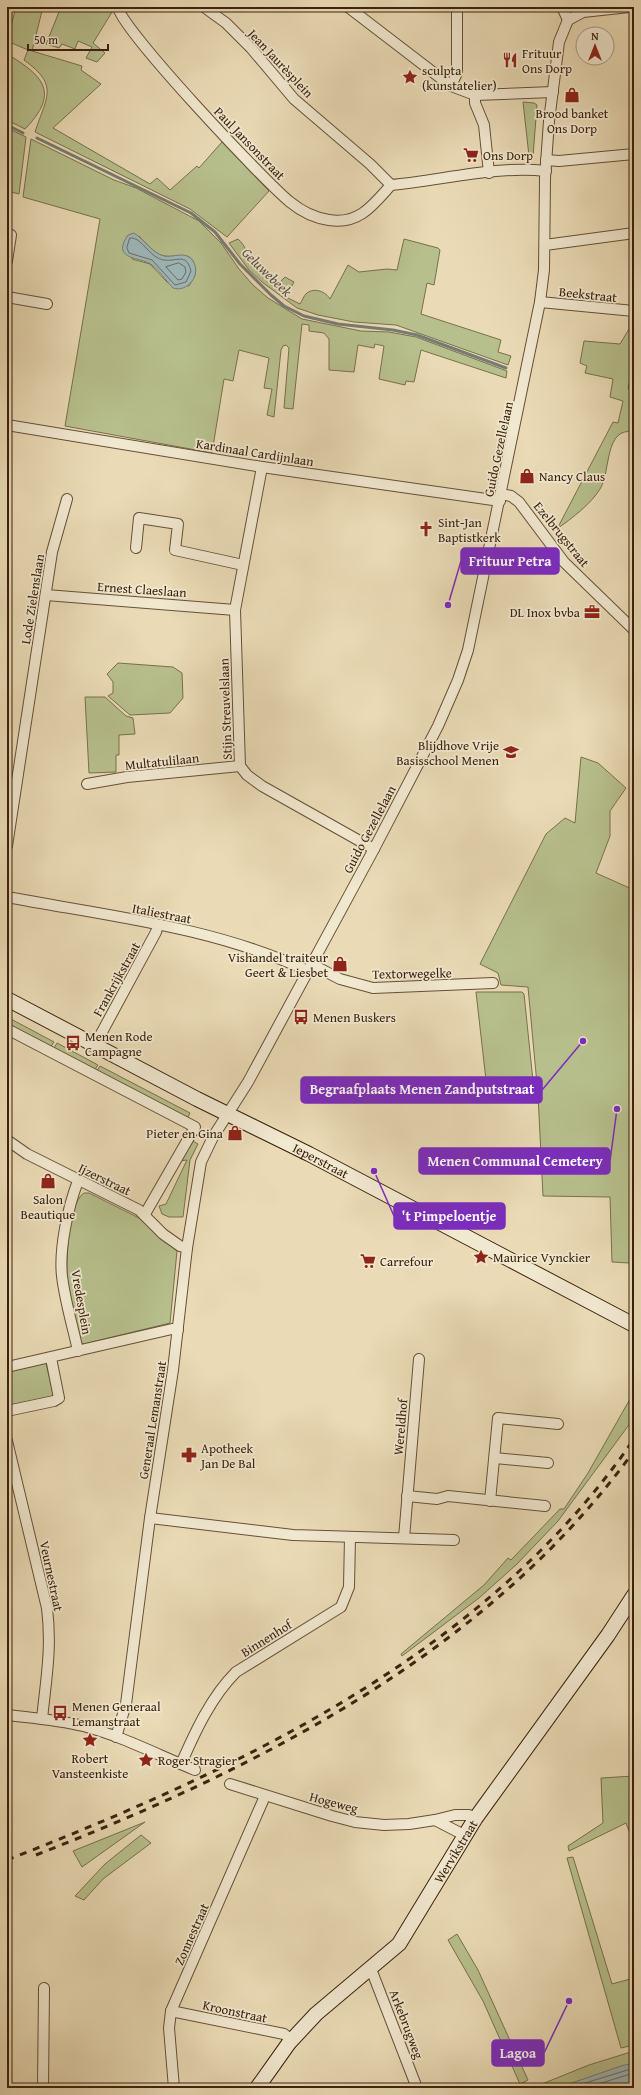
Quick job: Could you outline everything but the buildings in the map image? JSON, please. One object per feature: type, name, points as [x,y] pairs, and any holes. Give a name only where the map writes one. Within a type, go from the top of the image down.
[{"type":"street","name":"Jean Jaurèsplein","points":[[204,7],[226,23],[251,48],[294,99],[370,164],[391,185]]},
{"type":"street","points":[[348,7],[451,86],[475,95],[553,92]]},
{"type":"street","points":[[451,86],[457,73],[457,7]]},
{"type":"street","points":[[562,7],[568,20],[583,12],[629,7]]},
{"type":"street","name":"Paul Jansonstraat","points":[[118,8],[124,21],[228,140],[291,203],[310,215],[328,220],[341,221],[358,218],[374,204],[391,185]]},
{"type":"street","name":"Guido Gezellelaan","points":[[228,1113],[252,1076],[374,849],[438,726],[458,680],[468,650],[540,302],[544,245],[546,165],[553,92],[560,42],[568,20]]},
{"type":"street","points":[[475,95],[475,103],[484,125],[489,173]]},
{"type":"street","points":[[391,185],[526,170],[559,162],[634,154]]},
{"type":"street","points":[[544,245],[634,234]]},
{"type":"street","points":[[7,261],[12,235]]},
{"type":"street","points":[[7,297],[47,304]]},
{"type":"street","name":"Beekstraat","points":[[540,302],[634,311]]},
{"type":"street","name":"Kardinaal Cardijnlaan","points":[[7,425],[262,467],[500,498]]},
{"type":"street","name":"Stijn Streuvelslaan","points":[[262,467],[235,610],[240,766],[247,775],[262,786],[374,849]]},
{"type":"street","name":"Ezelbrugstraat","points":[[500,498],[511,496],[519,502],[564,562],[634,630]]},
{"type":"street","name":"Lode Zielenslaan","points":[[7,846],[52,552],[67,499]]},
{"type":"street","points":[[136,548],[139,518],[178,524],[175,550],[243,565]]},
{"type":"street","name":"Ernest Claeslaan","points":[[46,595],[235,610]]},
{"type":"street","name":"Multatulilaan","points":[[87,784],[127,777],[240,766]]},
{"type":"street","name":"Italiestraat","points":[[7,897],[224,938],[310,967]]},
{"type":"street","name":"Frankrijkstraat","points":[[95,1046],[156,932],[158,925]]},
{"type":"street","name":"Textorwegelke","points":[[310,967],[340,979],[373,988],[493,983]]},
{"type":"street","name":"Ieperstraat","points":[[7,999],[634,1325]]},
{"type":"street","points":[[7,1029],[195,1127],[145,1214]]},
{"type":"street","name":"Generaal Lemanstraat","points":[[116,1737],[126,1704],[150,1518],[178,1330],[187,1248],[201,1162],[213,1137],[228,1113]]},
{"type":"street","name":"Ijzerstraat","points":[[7,1140],[27,1154],[78,1181],[88,1183],[145,1214],[163,1234],[180,1246],[187,1248]]},
{"type":"street","name":"Vredesplein","points":[[78,1181],[71,1199],[62,1252],[62,1276],[78,1351],[172,1329],[178,1330]]},
{"type":"street","points":[[7,1367],[78,1351]]},
{"type":"street","points":[[7,1411],[54,1401],[58,1398],[51,1358]]},
{"type":"street","name":"Wereldhof","points":[[404,1538],[419,1359]]},
{"type":"street","points":[[490,1501],[498,1418],[558,1424]]},
{"type":"street","name":"Veurnestraat","points":[[7,1441],[48,1620],[50,1659],[42,1719]]},
{"type":"street","points":[[495,1458],[548,1464]]},
{"type":"street","points":[[407,1496],[437,1499],[448,1496],[545,1506]]},
{"type":"street","points":[[150,1518],[285,1534],[454,1540]]},
{"type":"street","name":"Binnenhof","points":[[181,1764],[216,1695],[236,1672],[341,1607],[349,1587],[350,1537]]},
{"type":"street","name":"Wervikstraat","points":[[257,2088],[292,2040],[316,2014],[343,1989],[371,1969],[399,1944],[464,1835],[608,1635],[634,1595]]},
{"type":"street","points":[[7,1715],[84,1726],[116,1737],[195,1770]]},
{"type":"street","name":"Hogeweg","points":[[230,1784],[265,1796],[355,1822],[390,1824],[435,1820],[455,1815],[469,1815],[475,1819]]},
{"type":"street","name":"Zonnestraat","points":[[174,2088],[169,2028],[171,2011],[265,1796]]},
{"type":"street","points":[[435,1820],[464,1835]]},
{"type":"street","name":"Arkebrugweg","points":[[371,1969],[417,2088]]},
{"type":"street","points":[[43,2088],[44,1988]]},
{"type":"street","name":"Kroonstraat","points":[[171,2011],[284,2034],[292,2040]]},
{"type":"green space","points":[[16,7],[43,7],[32,51],[82,66],[81,70],[101,84],[53,128],[150,184],[157,178],[170,190],[197,166],[199,168],[222,142],[269,191],[227,237],[190,209],[35,132],[46,101],[46,85],[42,77],[35,69],[24,60],[28,50],[7,41]]},
{"type":"green space","points":[[61,7],[111,8],[112,12],[93,43],[105,53],[97,62],[86,58],[92,47],[78,41],[75,49],[62,44],[59,48],[46,44]]},
{"type":"green space","points":[[7,54],[30,70],[43,86],[44,95],[42,105],[36,116],[25,129],[7,120]]},
{"type":"green space","points":[[523,102],[534,103],[537,105],[533,156],[529,156]]},
{"type":"green space","points":[[7,128],[26,137],[19,194],[7,191]]},
{"type":"green space","points":[[31,139],[114,180],[136,188],[199,221],[221,243],[239,269],[253,285],[268,298],[302,319],[361,331],[389,332],[416,337],[507,371],[506,378],[421,350],[414,382],[406,381],[405,385],[379,379],[384,346],[375,344],[374,348],[358,345],[354,372],[329,370],[329,339],[324,333],[309,331],[309,325],[302,324],[293,409],[284,408],[289,348],[286,345],[283,346],[281,350],[274,417],[267,415],[272,389],[264,388],[269,358],[239,350],[233,381],[224,379],[212,453],[65,426],[100,219],[23,197]],"holes":[[[139,236],[160,255],[190,257],[195,266],[195,275],[189,286],[167,282],[150,264],[132,259]]]},
{"type":"green space","points":[[238,239],[243,244],[255,264],[268,276],[279,283],[285,277],[294,282],[286,297],[300,304],[306,294],[313,290],[323,292],[330,299],[348,265],[359,272],[387,269],[397,270],[404,239],[438,248],[440,250],[434,285],[427,283],[421,314],[501,340],[498,352],[511,356],[508,365],[396,325],[354,322],[318,315],[297,308],[262,282],[249,270],[229,243]]},
{"type":"green space","points":[[629,318],[634,319],[634,383],[629,383],[628,389],[634,389],[634,432],[624,432],[618,436],[613,443],[600,489],[586,506],[557,529],[613,422],[618,423],[623,401],[610,397],[613,379],[585,373],[587,366],[580,363],[584,341],[620,344],[629,329]]},
{"type":"green space","points":[[118,663],[173,667],[182,673],[183,698],[170,713],[130,715],[108,696],[113,693],[113,682],[107,674]]},
{"type":"green space","points":[[85,697],[105,697],[126,716],[133,718],[135,734],[119,735],[119,755],[116,755],[116,772],[89,773]]},
{"type":"green space","points":[[581,757],[598,763],[626,788],[610,811],[610,836],[596,873],[634,890],[634,1256],[630,1256],[630,1263],[612,1262],[610,1197],[543,1196],[538,1095],[528,987],[501,985],[498,973],[480,964],[546,834],[565,818],[575,823]]},
{"type":"green space","points":[[476,992],[522,992],[524,994],[533,1081],[487,1089]]},
{"type":"green space","points":[[9,1018],[54,1042],[50,1048],[7,1025]]},
{"type":"green space","points":[[57,1043],[98,1065],[94,1071],[53,1050]]},
{"type":"green space","points":[[100,1066],[190,1113],[187,1119],[96,1072]]},
{"type":"green space","points":[[191,1140],[198,1144],[190,1160],[183,1217],[169,1217],[162,1214],[159,1206],[166,1204],[187,1160],[179,1161]]},
{"type":"green space","points":[[84,1193],[89,1193],[139,1218],[177,1251],[170,1323],[84,1344],[80,1342],[69,1297],[67,1282],[67,1254],[68,1239],[74,1210],[78,1199]]},
{"type":"green space","points":[[46,1363],[54,1398],[8,1409],[7,1372]]},
{"type":"green space","points":[[634,1392],[634,1418],[558,1521],[517,1564],[479,1598],[402,1656],[401,1654],[484,1585],[508,1558],[511,1560],[560,1509],[564,1509],[588,1473]]},
{"type":"green space","points":[[634,1776],[634,1842],[626,1823],[569,1851],[568,1846],[603,1823],[601,1778]]},
{"type":"green space","points":[[145,1822],[82,1867],[73,1851]]},
{"type":"green space","points":[[141,1835],[151,1843],[103,1879],[84,1900],[75,1896],[105,1864]]},
{"type":"green space","points":[[573,1857],[612,1984],[634,1978],[634,2045],[621,2048],[567,1858]]},
{"type":"green space","points":[[457,1934],[478,1970],[528,2080],[520,2084],[483,2001],[448,1940]]},
{"type":"green space","points":[[634,2051],[634,2064],[557,2088],[532,2088],[589,2065]]},
{"type":"water","points":[[134,233],[152,249],[164,256],[183,255],[190,258],[193,261],[196,272],[192,282],[183,288],[173,288],[152,265],[127,255],[123,248],[124,243],[128,235]]},
{"type":"water","points":[[634,2064],[634,2088],[557,2088],[624,2065]]},
{"type":"waterway","name":"Geluwebeek","points":[[7,125],[23,133]]},
{"type":"waterway","name":"Geluwebeek","points":[[37,138],[191,213],[215,232],[240,264],[271,295],[284,306],[304,316],[338,324],[393,330],[417,335],[506,368]]},
{"type":"railway","points":[[7,1860],[183,1786],[270,1743],[354,1695],[433,1642],[507,1582],[574,1515],[634,1439]]},
{"type":"railway","points":[[36,1855],[120,1821],[204,1783],[286,1741],[365,1695],[440,1644],[511,1587],[576,1522],[634,1451]]},
{"type":"place","name":"Frituur Ons Dorp","points":[[510,60]]},
{"type":"place","name":"sculpta (kunstatelier)","points":[[410,77]]},
{"type":"place","name":"Brood banket Ons Dorp","points":[[572,95]]},
{"type":"place","name":"Ons Dorp","points":[[471,155]]},
{"type":"place","name":"Nancy Claus","points":[[527,476]]},
{"type":"place","name":"Sint-Jan Baptistkerk","points":[[426,529]]},
{"type":"place","name":"Frituur Petra","points":[[448,605]]},
{"type":"place","name":"DL Inox bvba","points":[[592,612]]},
{"type":"place","name":"Blijdhove Vrije Basisschool Menen","points":[[511,752]]},
{"type":"place","name":"Vishandel traiteur Geert & Liesbet","points":[[340,964]]},
{"type":"place","name":"Menen Buskers","points":[[301,1017]]},
{"type":"place","name":"Begraafplaats Menen Zandputstraat","points":[[583,1041]]},
{"type":"place","name":"Menen Rode Campagne","points":[[73,1043]]},
{"type":"place","name":"Menen Communal Cemetery","points":[[617,1109]]},
{"type":"place","name":"Pieter en Gina","points":[[235,1133]]},
{"type":"place","name":"'t Pimpeloentje","points":[[374,1171]]},
{"type":"place","name":"Salon Beautique","points":[[48,1181]]},
{"type":"place","name":"Maurice Vynckier","points":[[481,1257]]},
{"type":"place","name":"Carrefour","points":[[368,1261]]},
{"type":"place","name":"Apotheek Jan De Bal","points":[[189,1455]]},
{"type":"place","name":"Menen Generaal Lemanstraat","points":[[60,1713]]},
{"type":"place","name":"Robert Vansteenkiste","points":[[90,1740]]},
{"type":"place","name":"Roger Stragier","points":[[146,1760]]},
{"type":"place","name":"Lagoa","points":[[569,2001]]}]
